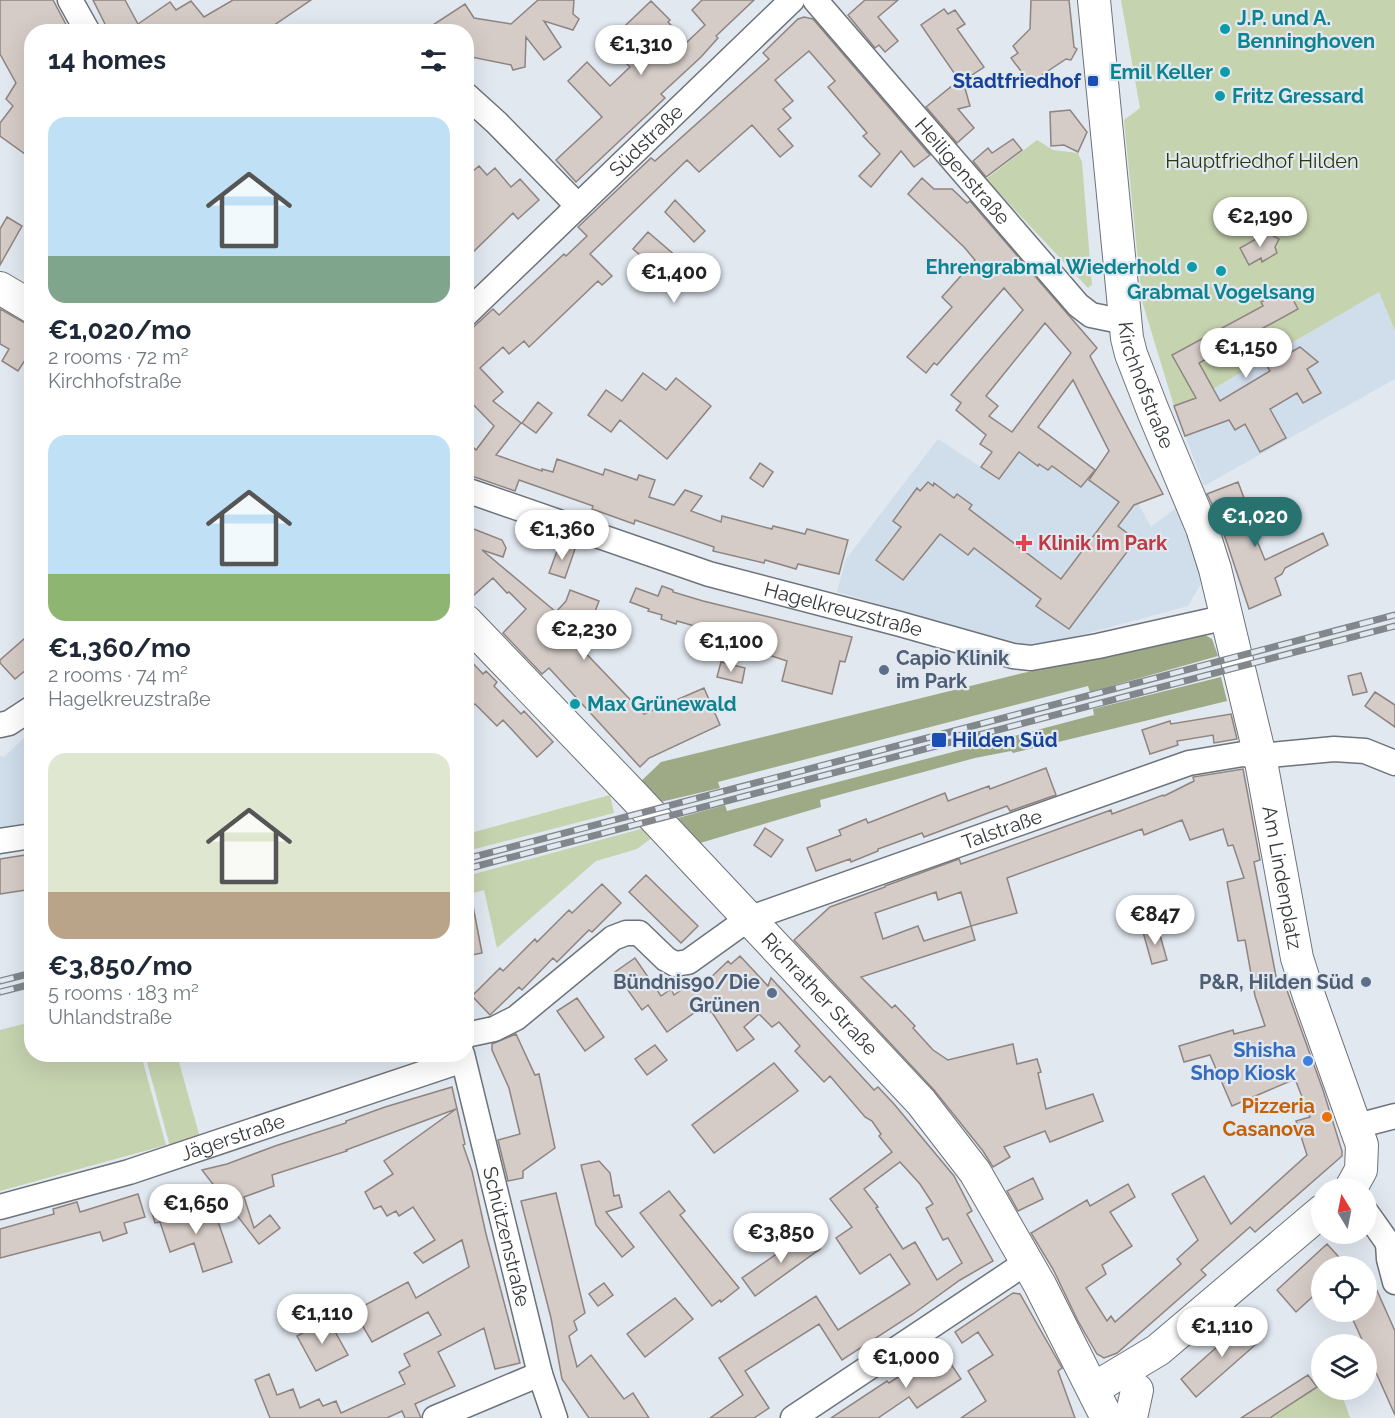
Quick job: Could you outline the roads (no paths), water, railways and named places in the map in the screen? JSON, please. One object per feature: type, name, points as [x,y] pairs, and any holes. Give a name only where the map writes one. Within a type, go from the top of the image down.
[{"type":"main road","name":"Kirchhofstraße","points":[[1094,0],[1125,322],[1131,354],[1202,528],[1227,617],[1248,756]]},
{"type":"main road","points":[[0,288],[24,302]]},
{"type":"main road","name":"Richrather Straße","points":[[474,629],[921,1102],[975,1172],[1027,1262],[1107,1418]]},
{"type":"main road","name":"Am Lindenplatz","points":[[1248,756],[1297,958],[1362,1145],[1363,1160],[1357,1178]]},
{"type":"main road","points":[[1093,1389],[1158,1350],[1311,1220]]},
{"type":"main road","points":[[1093,1389],[1134,1404],[1158,1350]]},
{"type":"street","points":[[70,0],[84,24]]},
{"type":"street","name":"Südstraße","points":[[474,306],[792,0]]},
{"type":"street","name":"Heiligenstraße","points":[[816,0],[1078,304],[1091,315],[1125,322]]},
{"type":"street","points":[[474,102],[578,206]]},
{"type":"street","name":"Hagelkreuzstraße","points":[[474,493],[709,574],[874,616],[1013,656],[1031,658],[1098,646],[1227,617]]},
{"type":"street","points":[[0,725],[9,723],[24,713]]},
{"type":"street","points":[[1248,756],[1334,749],[1365,751],[1395,763]]},
{"type":"street","name":"Talstraße","points":[[474,1033],[494,1029],[516,1018],[613,938],[626,933],[639,933],[666,959],[675,964],[688,962],[748,919],[1189,763],[1248,756]]},
{"type":"street","points":[[0,841],[24,837]]},
{"type":"street","name":"Jägerstraße","points":[[0,1206],[129,1172],[448,1062]]},
{"type":"street","name":"Schützenstraße","points":[[464,1062],[540,1374],[555,1418]]},
{"type":"street","points":[[1357,1126],[1395,1116]]},
{"type":"street","points":[[1377,1227],[1391,1245],[1389,1259],[1395,1282]]},
{"type":"street","points":[[793,1418],[1027,1262]]},
{"type":"street","points":[[435,1418],[540,1374]]},
{"type":"railway","points":[[474,857],[1395,615]]},
{"type":"railway","points":[[474,867],[1395,626]]},
{"type":"railway","points":[[0,981],[24,975]]},
{"type":"railway","points":[[0,992],[24,986]]},
{"type":"place","name":"J.P. und A. Benninghoven","points":[[1225,29]]},
{"type":"place","name":"Emil Keller","points":[[1225,72]]},
{"type":"place","name":"Stadtfriedhof","points":[[1093,81]]},
{"type":"place","name":"Fritz Gressard","points":[[1220,96]]},
{"type":"place","name":"Ehrengrabmal Wiederhold","points":[[1192,267]]},
{"type":"place","name":"Grabmal Vogelsang","points":[[1221,271]]},
{"type":"place","name":"Klinik im Park","points":[[1024,543]]},
{"type":"place","name":"Capio Klinik im Park","points":[[884,670]]},
{"type":"place","name":"Max Grünewald","points":[[575,704]]},
{"type":"place","name":"Hilden Süd","points":[[939,740]]},
{"type":"place","name":"P&R, Hilden Süd","points":[[1366,982]]},
{"type":"place","name":"Bündnis90/Die Grünen","points":[[772,993]]},
{"type":"place","name":"Shisha Shop Kiosk","points":[[1308,1061]]},
{"type":"place","name":"Pizzeria Casanova","points":[[1327,1117]]},
{"type":"park label","name":"Hauptfriedhof Hilden","points":[[1262,161]]}]
